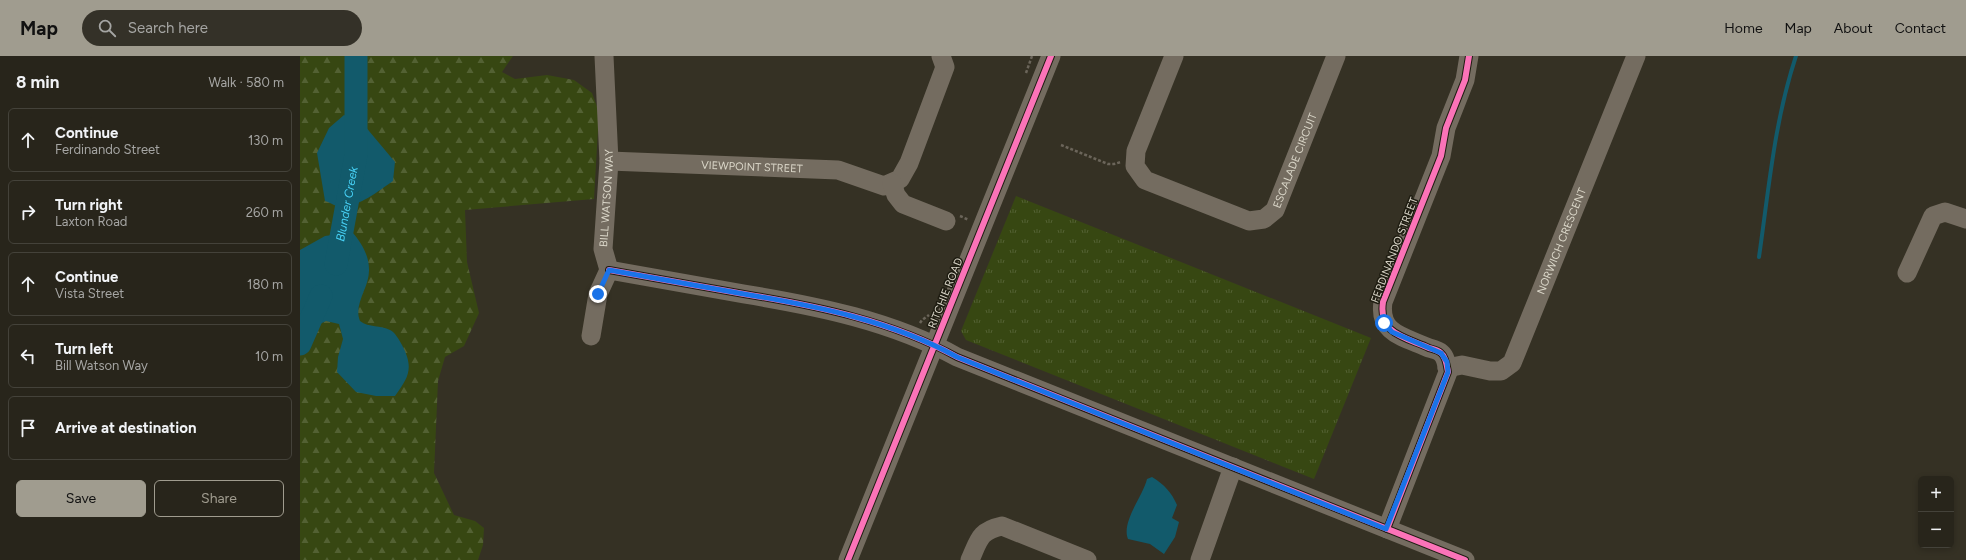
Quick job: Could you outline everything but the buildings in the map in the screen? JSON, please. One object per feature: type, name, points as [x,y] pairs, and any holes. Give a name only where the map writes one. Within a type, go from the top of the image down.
[{"type":"street","name":"BILL WATSON WAY","points":[[604,56],[609,160],[603,249],[609,270]]},
{"type":"street","points":[[941,56],[945,67],[909,163],[900,178],[892,183],[896,195],[903,204],[946,221]]},
{"type":"street","name":"RITCHIE ROAD","points":[[848,560],[1051,56]]},
{"type":"street","name":"ESCALADE CIRCUIT","points":[[1174,56],[1136,150],[1135,166],[1145,180],[1249,221],[1264,220],[1275,210],[1336,56]]},
{"type":"street","name":"FERDINANDO STREET","points":[[1448,368],[1447,362],[1441,353],[1392,332],[1384,323],[1381,313],[1383,302],[1441,156],[1446,128],[1465,80],[1468,56]]},
{"type":"street","name":"NORWICH CRESCENT","points":[[1448,368],[1462,365],[1490,371],[1501,370],[1512,363],[1636,56]]},
{"type":"street","name":"VIEWPOINT STREET","points":[[609,160],[838,170],[884,186],[892,183]]},
{"type":"street","points":[[1907,273],[1933,216],[1945,212],[1966,219]]},
{"type":"street","points":[[591,336],[598,294],[609,270],[780,300],[861,318],[935,344],[957,357],[1464,560]]},
{"type":"street","points":[[1386,529],[1448,372],[1448,368]]},
{"type":"street","points":[[1200,560],[1233,467]]},
{"type":"street","points":[[970,560],[981,535],[990,529],[1002,526],[1087,560]]},
{"type":"path","points":[[1061,145],[1108,164],[1114,164],[1125,160],[1126,164]]},
{"type":"green space","points":[[300,56],[513,56],[502,72],[515,79],[547,75],[574,80],[592,93],[599,112],[594,199],[465,210],[467,262],[479,313],[464,346],[445,357],[438,381],[434,473],[454,515],[475,521],[484,528],[483,545],[478,560],[300,560]]},
{"type":"green space","points":[[1016,196],[1371,338],[1314,479],[966,340],[961,331]]},
{"type":"water","points":[[344,115],[364,125],[395,162],[393,181],[366,199],[352,205],[337,206],[325,201],[317,153],[329,128]]},
{"type":"water","points":[[352,232],[364,249],[369,264],[369,276],[359,308],[358,315],[360,321],[367,325],[383,327],[392,331],[402,345],[408,360],[409,366],[407,378],[395,396],[376,396],[356,392],[337,372],[338,357],[343,339],[339,324],[326,321],[314,327],[300,320],[300,250],[325,236]]},
{"type":"water","points":[[1152,477],[1167,489],[1177,505],[1172,518],[1179,522],[1175,537],[1164,554],[1150,544],[1128,539],[1127,525],[1130,517],[1147,479]]},
{"type":"waterway","name":"Blunder Creek","points":[[336,264],[356,155],[356,56]]},
{"type":"waterway","points":[[1759,257],[1777,131],[1782,106],[1796,56]]},
{"type":"waterway","name":"Blunder Creek","points":[[300,344],[321,296]]},
{"type":"cycle path","points":[[848,560],[1051,56]]},
{"type":"cycle path","points":[[1387,529],[1448,372],[1447,364],[1440,352],[1403,337],[1389,328],[1383,313],[1383,302],[1441,156],[1446,128],[1465,80],[1469,56]]},
{"type":"cycle path","points":[[609,270],[799,304],[854,316],[880,324],[932,344],[957,357],[1465,560]]},
{"type":"route","points":[[598,294],[609,270],[780,300],[861,318],[935,344],[957,357],[1386,529],[1448,372],[1447,362],[1441,353],[1392,332],[1384,323]]}]
